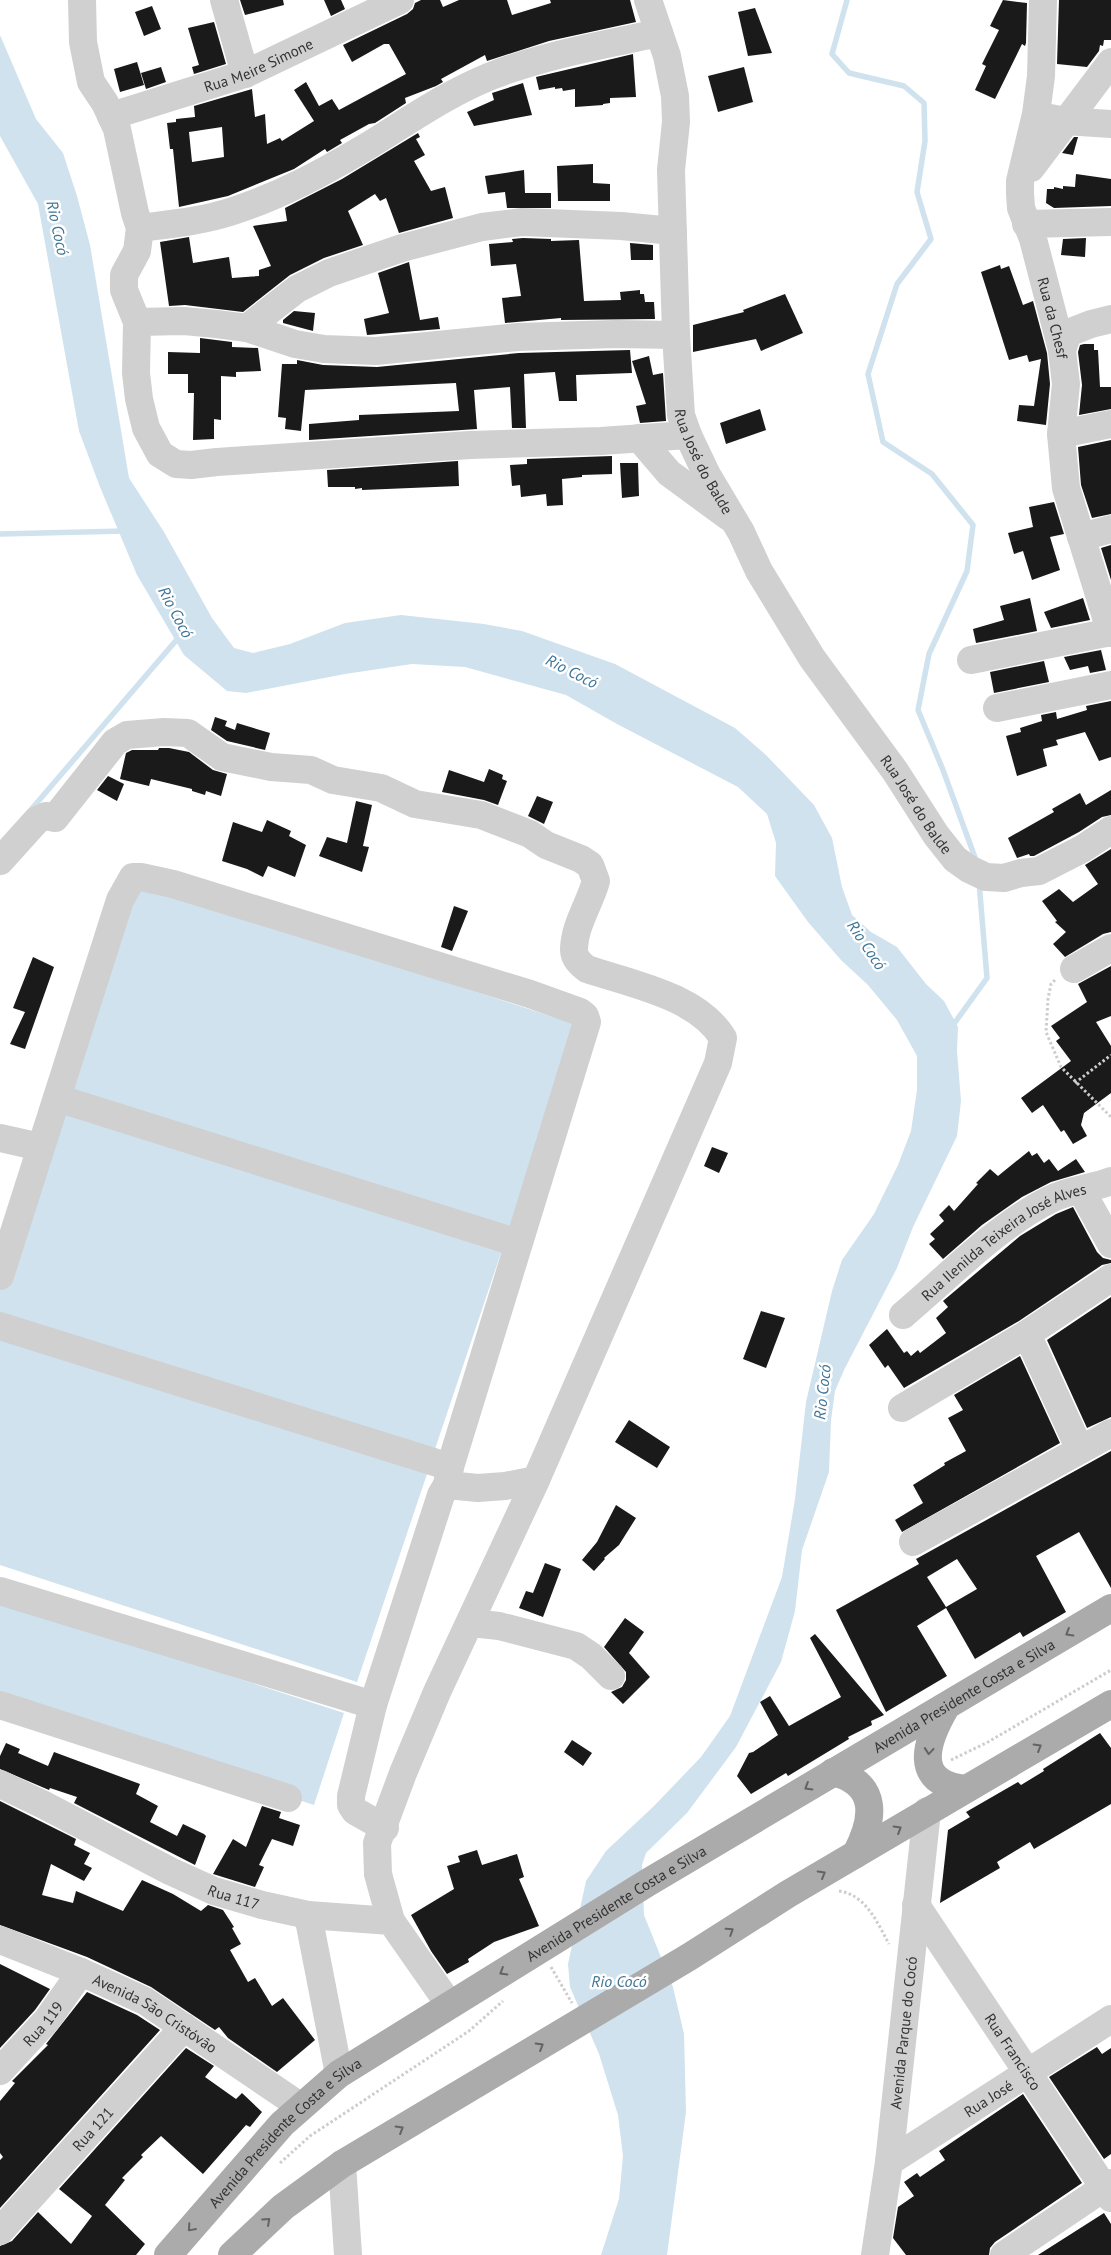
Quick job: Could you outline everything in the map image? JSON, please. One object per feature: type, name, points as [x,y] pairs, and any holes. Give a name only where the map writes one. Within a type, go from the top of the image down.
[{"type":"main road","name":"Avenida Presidente Costa e Silva","points":[[168,2255],[282,2124],[300,2106],[339,2074],[449,2004],[549,1957],[647,1883],[1111,1608]]},
{"type":"main road","points":[[232,2255],[283,2207],[342,2164],[689,1957],[788,1894],[1111,1704]]},
{"type":"main road","points":[[946,1707],[930,1739],[928,1752],[930,1770],[944,1785],[966,1789]]},
{"type":"main road","points":[[833,1772],[854,1780],[862,1789],[869,1803],[868,1826],[856,1854]]},
{"type":"street","points":[[82,0],[84,42],[90,82],[117,129],[140,228],[137,250],[124,275],[124,290],[136,322],[138,399],[146,428],[160,454],[176,464],[191,465],[470,445],[688,435]]},
{"type":"street","points":[[224,0],[245,74]]},
{"type":"street","name":"Rua Meire Simone","points":[[111,116],[245,74],[400,0]]},
{"type":"street","name":"Rua José do Balde","points":[[648,0],[667,56],[675,96],[676,122],[671,170],[676,335],[681,415],[688,435],[759,571],[812,658],[895,771],[936,835],[955,859],[969,869],[986,877],[1004,878],[1039,870],[1082,849],[1111,830]]},
{"type":"street","name":"Rua da Chesf","points":[[1043,0],[1040,76],[1036,114],[1020,181],[1021,208],[1033,239],[1062,350],[1066,384],[1061,434],[1066,488],[1081,537],[1106,602],[1111,633]]},
{"type":"street","points":[[140,228],[193,221],[232,212],[270,198],[365,147],[437,102],[491,76],[557,54],[659,33]]},
{"type":"street","points":[[1020,181],[1111,62]]},
{"type":"street","points":[[1036,114],[1065,121],[1111,124]]},
{"type":"street","points":[[247,328],[297,289],[329,274],[402,248],[482,226],[522,222],[622,226],[674,231]]},
{"type":"street","points":[[1026,224],[1111,222]]},
{"type":"street","points":[[1062,350],[1068,333],[1091,324],[1111,320]]},
{"type":"street","points":[[136,322],[184,321],[247,328],[295,344],[324,349],[376,351],[518,337],[616,334],[676,335]]},
{"type":"street","points":[[1061,434],[1111,424]]},
{"type":"street","points":[[639,438],[669,473],[734,520]]},
{"type":"street","points":[[1081,537],[1111,529]]},
{"type":"street","points":[[971,660],[1111,633]]},
{"type":"street","points":[[997,708],[1111,685]]},
{"type":"street","points":[[0,861],[37,820],[46,816],[55,818],[116,742],[127,735],[164,732],[188,733],[222,757],[271,767],[311,770],[333,780],[381,788],[415,804],[481,815],[530,834],[546,845],[590,865],[596,881],[580,925],[574,951],[580,963],[587,969],[683,1003],[702,1014],[717,1028],[723,1038],[718,1063],[536,1480],[437,1692],[403,1773],[385,1828],[377,1843],[378,1874],[391,1921],[449,2004]]},
{"type":"street","points":[[0,1276],[120,900],[133,878],[141,877],[174,884],[530,994],[580,1012],[585,1016],[587,1022],[448,1476],[373,1705],[351,1805],[355,1811],[385,1828]]},
{"type":"street","points":[[1074,969],[1111,948]]},
{"type":"street","points":[[58,1098],[518,1243]]},
{"type":"street","points":[[0,1138],[40,1147]]},
{"type":"street","name":"Rua Ilenilda Teixeira José Alves","points":[[903,1315],[998,1234],[1027,1212],[1068,1191],[1081,1190],[1111,1181]]},
{"type":"street","points":[[1081,1190],[1111,1244]]},
{"type":"street","points":[[902,1408],[1027,1334],[1111,1278]]},
{"type":"street","points":[[0,1326],[448,1476],[457,1484],[478,1488],[505,1486],[536,1480]]},
{"type":"street","points":[[1027,1334],[1080,1450]]},
{"type":"street","points":[[913,1542],[1111,1433]]},
{"type":"street","points":[[0,1591],[373,1705]]},
{"type":"street","points":[[471,1622],[499,1626],[576,1646],[591,1656],[612,1676]]},
{"type":"street","points":[[0,1705],[288,1798]]},
{"type":"street","name":"Rua 117","points":[[0,1784],[170,1871],[214,1891],[262,1905],[308,1915],[391,1921]]},
{"type":"street","name":"Avenida Parque do Cocó","points":[[875,2255],[889,2162],[927,1812]]},
{"type":"street","name":"Rua Francisco","points":[[916,1905],[1027,2073],[1109,2189]]},
{"type":"street","points":[[308,1915],[339,2074]]},
{"type":"street","name":"Avenida São Cristóvão","points":[[0,1940],[81,1972],[145,2001],[300,2106]]},
{"type":"street","name":"Rua 119","points":[[0,2071],[47,2020],[81,1972]]},
{"type":"street","name":"Rua José","points":[[889,2162],[1111,2019]]},
{"type":"street","name":"Rua 121","points":[[0,2231],[184,2027]]},
{"type":"street","points":[[342,2164],[348,2255]]},
{"type":"street","points":[[1004,2255],[1109,2189]]},
{"type":"path","points":[[1074,969],[1058,977],[1051,984],[1046,1032],[1061,1067],[1111,1117]]},
{"type":"path","points":[[1075,1082],[1111,1055]]},
{"type":"path","points":[[930,1770],[988,1742],[1111,1670]]},
{"type":"path","points":[[836,1891],[845,1892],[859,1900],[871,1911],[892,1950]]},
{"type":"path","points":[[549,1957],[589,2017]]},
{"type":"path","name":"Avenida Presidente Costa e Silva","points":[[275,2168],[310,2136],[469,2031],[509,1996]]},
{"type":"water","name":"Rio Cocó","points":[[0,35],[36,119],[63,153],[77,196],[90,245],[129,478],[164,532],[212,618],[234,648],[253,653],[290,644],[345,623],[401,615],[484,624],[522,631],[615,664],[735,728],[766,755],[814,805],[832,838],[842,887],[852,915],[871,932],[897,947],[926,984],[944,1001],[958,1027],[957,1051],[961,1101],[957,1136],[913,1227],[897,1268],[835,1391],[831,1420],[829,1472],[802,1550],[795,1611],[781,1662],[736,1747],[687,1813],[646,1853],[642,1865],[644,1915],[673,1987],[684,2034],[686,2112],[667,2255],[601,2255],[619,2199],[623,2156],[618,2115],[599,2054],[570,1987],[568,1964],[586,1881],[606,1851],[654,1806],[701,1757],[730,1716],[782,1577],[795,1499],[806,1402],[832,1291],[842,1260],[874,1214],[898,1165],[911,1131],[917,1090],[917,1056],[897,1020],[868,985],[841,960],[808,922],[775,876],[776,843],[767,814],[738,787],[617,724],[566,695],[465,667],[412,664],[345,674],[246,693],[227,691],[184,655],[137,575],[79,431],[38,204],[0,136]]},
{"type":"water","points":[[135,881],[578,1025],[507,1236],[65,1092]]},
{"type":"water","points":[[60,1102],[503,1247],[432,1458],[0,1316],[0,1284]]},
{"type":"water","points":[[0,1332],[428,1471],[357,1682],[0,1565]]},
{"type":"water","points":[[0,1601],[344,1713],[314,1805],[0,1703]]},
{"type":"building","points":[[240,0],[283,0],[284,5],[245,15]]},
{"type":"building","points":[[324,0],[341,0],[345,9],[331,16]]},
{"type":"building","points":[[421,0],[440,0],[443,7],[459,0],[507,0],[512,15],[551,3],[550,0],[630,0],[636,22],[549,41],[487,61],[485,55],[441,79],[443,82],[436,86],[405,98],[406,103],[375,123],[369,124],[340,140],[342,143],[327,152],[325,149],[294,169],[228,196],[179,207],[173,149],[170,149],[167,123],[176,122],[176,119],[195,117],[194,106],[252,89],[255,117],[265,114],[267,144],[280,138],[282,141],[314,121],[294,90],[306,82],[319,106],[332,99],[339,110],[406,74],[389,44],[384,44],[352,62],[343,45],[407,14],[413,9],[415,3]],"holes":[[[222,127],[224,157],[192,162],[189,132]]]},
{"type":"building","points":[[1003,0],[1027,3],[1026,43],[1025,46],[1022,44],[995,99],[975,90],[986,66],[982,64],[999,30],[990,26]]},
{"type":"building","points":[[1059,0],[1111,0],[1111,40],[1104,40],[1103,46],[1100,45],[1099,51],[1087,67],[1057,64]]},
{"type":"building","points":[[152,6],[161,29],[144,36],[135,12]]},
{"type":"building","points":[[755,8],[772,53],[748,56],[738,12]]},
{"type":"building","points":[[214,22],[226,64],[194,74],[192,67],[199,65],[188,28]]},
{"type":"building","points":[[633,54],[636,97],[610,98],[610,103],[603,105],[575,107],[575,89],[563,91],[562,88],[555,89],[555,87],[539,90],[536,77]]},
{"type":"building","points":[[137,62],[144,85],[120,92],[114,69]]},
{"type":"building","points":[[161,67],[166,82],[146,89],[141,73]]},
{"type":"building","points":[[744,67],[753,102],[718,112],[708,76]]},
{"type":"building","points":[[523,83],[532,115],[474,126],[467,112],[494,100],[492,93]]},
{"type":"building","points":[[418,133],[420,137],[416,139],[425,155],[414,161],[431,191],[445,187],[453,218],[399,233],[386,198],[380,201],[375,194],[348,211],[363,245],[324,258],[290,275],[243,312],[185,305],[169,306],[160,242],[189,237],[193,263],[229,257],[232,278],[259,276],[259,270],[271,266],[253,226],[287,221],[285,208],[342,179]]},
{"type":"building","points":[[1074,137],[1078,137],[1073,155],[1062,153]]},
{"type":"building","points":[[593,164],[593,183],[610,184],[610,201],[558,201],[557,166]]},
{"type":"building","points":[[524,170],[525,193],[551,193],[551,208],[507,208],[505,192],[488,194],[485,176]]},
{"type":"building","points":[[1076,174],[1111,179],[1111,206],[1054,208],[1046,203],[1047,189],[1054,189],[1054,187],[1063,189],[1063,186],[1075,187]]},
{"type":"building","points":[[1086,238],[1085,257],[1061,255],[1063,239]]},
{"type":"building","points":[[512,239],[551,239],[551,241],[579,240],[584,301],[621,300],[620,292],[640,290],[640,294],[644,294],[645,302],[654,302],[655,319],[561,320],[561,318],[505,323],[502,298],[521,296],[516,264],[491,266],[489,244],[513,242]]},
{"type":"building","points":[[630,243],[653,245],[653,260],[631,260]]},
{"type":"building","points":[[409,262],[420,320],[438,317],[440,329],[367,335],[364,319],[389,313],[378,273]]},
{"type":"building","points":[[1000,265],[1001,269],[1009,266],[1023,305],[1033,301],[1047,353],[1050,384],[1046,425],[1017,421],[1019,405],[1034,406],[1041,359],[1029,362],[1027,355],[1009,360],[981,272]]},
{"type":"building","points":[[785,294],[803,333],[761,351],[756,339],[693,352],[693,325],[744,312],[743,310]]},
{"type":"building","points":[[294,311],[315,313],[313,331],[283,323],[283,320]]},
{"type":"building","points":[[200,338],[232,342],[232,347],[258,348],[261,371],[236,372],[236,377],[221,376],[221,420],[214,419],[214,439],[193,440],[194,393],[188,393],[188,374],[168,374],[168,352],[200,353]]},
{"type":"building","points":[[1094,344],[1094,350],[1098,350],[1100,387],[1111,387],[1111,409],[1079,415],[1082,385],[1078,352],[1080,345]]},
{"type":"building","points":[[630,350],[632,373],[576,375],[577,401],[559,401],[555,372],[524,374],[526,428],[512,428],[510,387],[474,390],[477,429],[309,440],[309,424],[359,420],[359,415],[459,411],[456,383],[305,390],[301,431],[285,429],[286,418],[278,417],[282,364],[297,364],[297,360],[323,365],[377,367],[519,353]]},
{"type":"building","points":[[649,356],[653,375],[663,373],[666,421],[640,423],[636,406],[646,404],[632,361]]},
{"type":"building","points":[[760,409],[766,430],[726,444],[720,423]]},
{"type":"building","points":[[1111,440],[1111,514],[1092,518],[1081,485],[1078,447]]},
{"type":"building","points":[[612,456],[612,474],[582,475],[582,477],[562,479],[563,505],[547,506],[546,494],[521,497],[520,485],[512,486],[510,465],[527,464],[527,459]]},
{"type":"building","points":[[458,461],[459,486],[362,490],[362,488],[355,489],[355,487],[328,487],[327,470]]},
{"type":"building","points":[[620,463],[638,463],[639,496],[622,498]]},
{"type":"building","points":[[1054,502],[1064,534],[1050,537],[1060,570],[1032,580],[1023,551],[1014,554],[1008,533],[1033,527],[1029,507]]},
{"type":"building","points":[[1111,545],[1111,580],[1101,548]]},
{"type":"building","points":[[1030,598],[1037,631],[976,643],[973,629],[1004,620],[1000,606]]},
{"type":"building","points":[[1083,598],[1090,620],[1051,628],[1044,612]]},
{"type":"building","points":[[1101,650],[1106,670],[1090,673],[1088,666],[1070,670],[1064,657]]},
{"type":"building","points":[[1044,661],[1049,682],[994,693],[990,672]]},
{"type":"building","points":[[1111,701],[1111,757],[1099,761],[1085,732],[1056,740],[1058,745],[1043,749],[1047,766],[1017,776],[1006,736],[1021,732],[1020,728],[1042,721],[1041,715],[1056,712],[1057,719],[1087,710],[1086,706]]},
{"type":"building","points":[[215,717],[227,721],[225,726],[235,730],[237,723],[270,733],[265,750],[227,741],[211,730]]},
{"type":"building","points":[[159,748],[189,752],[213,770],[227,774],[221,796],[206,791],[205,795],[192,791],[192,789],[151,779],[149,786],[120,779],[126,753],[132,750],[158,750]]},
{"type":"building","points":[[489,769],[503,775],[502,779],[507,781],[498,805],[484,800],[442,792],[449,770],[484,782]]},
{"type":"building","points":[[108,776],[124,784],[117,801],[97,790]]},
{"type":"building","points":[[1111,790],[1111,815],[1102,817],[1079,832],[1034,856],[1029,854],[1017,858],[1008,838],[1054,812],[1052,809],[1080,793],[1086,805]]},
{"type":"building","points":[[537,796],[553,802],[544,824],[528,816]]},
{"type":"building","points":[[356,801],[372,805],[363,846],[369,847],[362,872],[319,856],[327,837],[347,843]]},
{"type":"building","points":[[267,820],[291,831],[289,836],[306,845],[295,877],[268,866],[263,877],[247,869],[222,861],[233,822],[262,832]]},
{"type":"building","points":[[1111,849],[1111,932],[1103,934],[1065,957],[1053,944],[1066,932],[1055,922],[1057,921],[1042,901],[1059,889],[1073,902],[1098,884],[1085,865]]},
{"type":"building","points":[[454,906],[468,911],[452,951],[441,947]]},
{"type":"building","points":[[33,957],[54,967],[25,1049],[10,1044],[25,1012],[13,1008]]},
{"type":"building","points":[[1111,966],[1111,1016],[1096,1022],[1111,1046],[1111,1093],[1084,1113],[1081,1125],[1087,1136],[1073,1144],[1064,1130],[1061,1132],[1043,1105],[1032,1113],[1021,1098],[1071,1061],[1056,1041],[1060,1038],[1051,1026],[1087,1002],[1078,984]]},
{"type":"building","points":[[712,1147],[728,1153],[719,1173],[704,1166]]},
{"type":"building","points":[[1029,1151],[1032,1156],[1037,1153],[1044,1163],[1049,1159],[1058,1171],[1076,1159],[1085,1172],[1051,1182],[1022,1197],[982,1225],[943,1259],[929,1244],[935,1239],[930,1234],[944,1221],[939,1215],[949,1205],[954,1211],[978,1184],[976,1183],[990,1169],[998,1176]]},
{"type":"building","points":[[1073,1207],[1097,1252],[1103,1258],[1111,1260],[1111,1263],[1102,1265],[1019,1321],[904,1388],[888,1365],[885,1368],[869,1345],[887,1329],[904,1353],[907,1351],[911,1356],[918,1350],[920,1353],[946,1333],[936,1318],[948,1307],[943,1301],[1020,1236],[1056,1214]]},
{"type":"building","points":[[1111,1297],[1111,1417],[1087,1428],[1047,1340]]},
{"type":"building","points":[[761,1311],[785,1318],[766,1368],[743,1359]]},
{"type":"building","points":[[1020,1356],[1060,1443],[902,1532],[895,1520],[923,1503],[913,1485],[945,1465],[944,1463],[966,1451],[948,1418],[963,1410],[954,1395]]},
{"type":"building","points":[[629,1420],[670,1447],[657,1468],[615,1442]]},
{"type":"building","points":[[1111,1451],[1111,1588],[1079,1532],[1036,1556],[1066,1612],[1023,1637],[1020,1632],[975,1659],[946,1608],[917,1626],[947,1676],[886,1712],[836,1610],[919,1564],[916,1559]],"holes":[[[957,1559],[977,1589],[946,1607],[927,1577]]]},
{"type":"building","points":[[616,1505],[636,1518],[619,1545],[604,1558],[594,1571],[582,1560],[597,1542]]},
{"type":"building","points":[[545,1563],[561,1569],[543,1617],[519,1608],[526,1591],[533,1593]]},
{"type":"building","points":[[625,1618],[644,1632],[629,1653],[650,1677],[623,1704],[611,1692],[622,1687],[626,1680],[626,1672],[604,1647]]},
{"type":"building","points":[[815,1634],[884,1715],[871,1721],[872,1725],[848,1737],[849,1739],[788,1776],[786,1773],[751,1794],[737,1776],[749,1753],[778,1735],[760,1702],[770,1696],[789,1726],[841,1697],[810,1638]]},
{"type":"building","points":[[1100,1733],[1111,1748],[1111,1804],[1034,1849],[1030,1842],[997,1862],[1000,1868],[940,1903],[948,1830],[970,1817],[966,1812],[1018,1782],[1021,1785]]},
{"type":"building","points":[[572,1740],[592,1753],[583,1766],[564,1752]]},
{"type":"building","points":[[6,1743],[20,1749],[18,1753],[48,1766],[54,1752],[140,1784],[136,1794],[158,1806],[150,1822],[177,1836],[183,1824],[206,1836],[195,1865],[74,1803],[77,1797],[50,1788],[49,1790],[0,1769],[0,1756]]},
{"type":"building","points":[[0,1801],[76,1839],[74,1845],[90,1853],[84,1864],[92,1868],[84,1881],[51,1864],[42,1895],[73,1903],[76,1891],[123,1911],[142,1880],[173,1894],[201,1911],[208,1905],[223,1910],[234,1927],[232,1928],[241,1944],[230,1950],[248,1982],[255,1978],[272,2006],[283,1998],[315,2040],[277,2072],[228,2038],[219,2027],[215,2030],[151,1987],[87,1957],[0,1925]]},
{"type":"building","points":[[262,1806],[281,1812],[279,1818],[300,1825],[293,1846],[272,1839],[259,1865],[264,1867],[255,1887],[213,1874],[233,1839],[246,1847]]},
{"type":"building","points":[[477,1850],[482,1865],[517,1854],[524,1877],[519,1879],[539,1926],[494,1942],[468,1959],[469,1962],[447,1974],[431,1951],[411,1915],[454,1889],[447,1866],[460,1862],[458,1856]]},
{"type":"building","points":[[0,1964],[50,1989],[35,2010],[0,2048]]},
{"type":"building","points":[[87,1992],[137,2015],[160,2030],[0,2208],[0,2160],[3,2157],[0,2153],[0,2101],[15,2083],[12,2081],[48,2045],[46,2044]]},
{"type":"building","points":[[1097,2047],[1102,2054],[1111,2048],[1111,2154],[1104,2159],[1049,2077]]},
{"type":"building","points":[[186,2048],[214,2066],[205,2077],[236,2099],[242,2093],[262,2112],[250,2127],[246,2125],[203,2174],[161,2136],[141,2155],[143,2157],[122,2178],[125,2180],[105,2205],[145,2244],[136,2255],[0,2255],[0,2246],[12,2241],[38,2212],[71,2244],[92,2216],[59,2189]]},
{"type":"building","points":[[1023,2094],[1082,2183],[995,2242],[990,2248],[989,2255],[906,2255],[893,2238],[898,2207],[914,2196],[904,2182],[917,2173],[920,2177],[945,2160],[939,2151]]},
{"type":"building","points":[[1104,2213],[1111,2224],[1111,2255],[1038,2255]]},
{"type":"waterway","points":[[847,0],[832,54],[849,73],[904,86],[924,103],[925,141],[917,192],[931,239],[897,284],[868,374],[883,442],[932,474],[973,525],[967,571],[929,654],[918,710],[943,770],[977,863]]},
{"type":"waterway","points":[[0,534],[125,531]]},
{"type":"waterway","points":[[29,812],[179,637]]},
{"type":"waterway","points":[[951,1028],[987,978],[979,882]]}]
